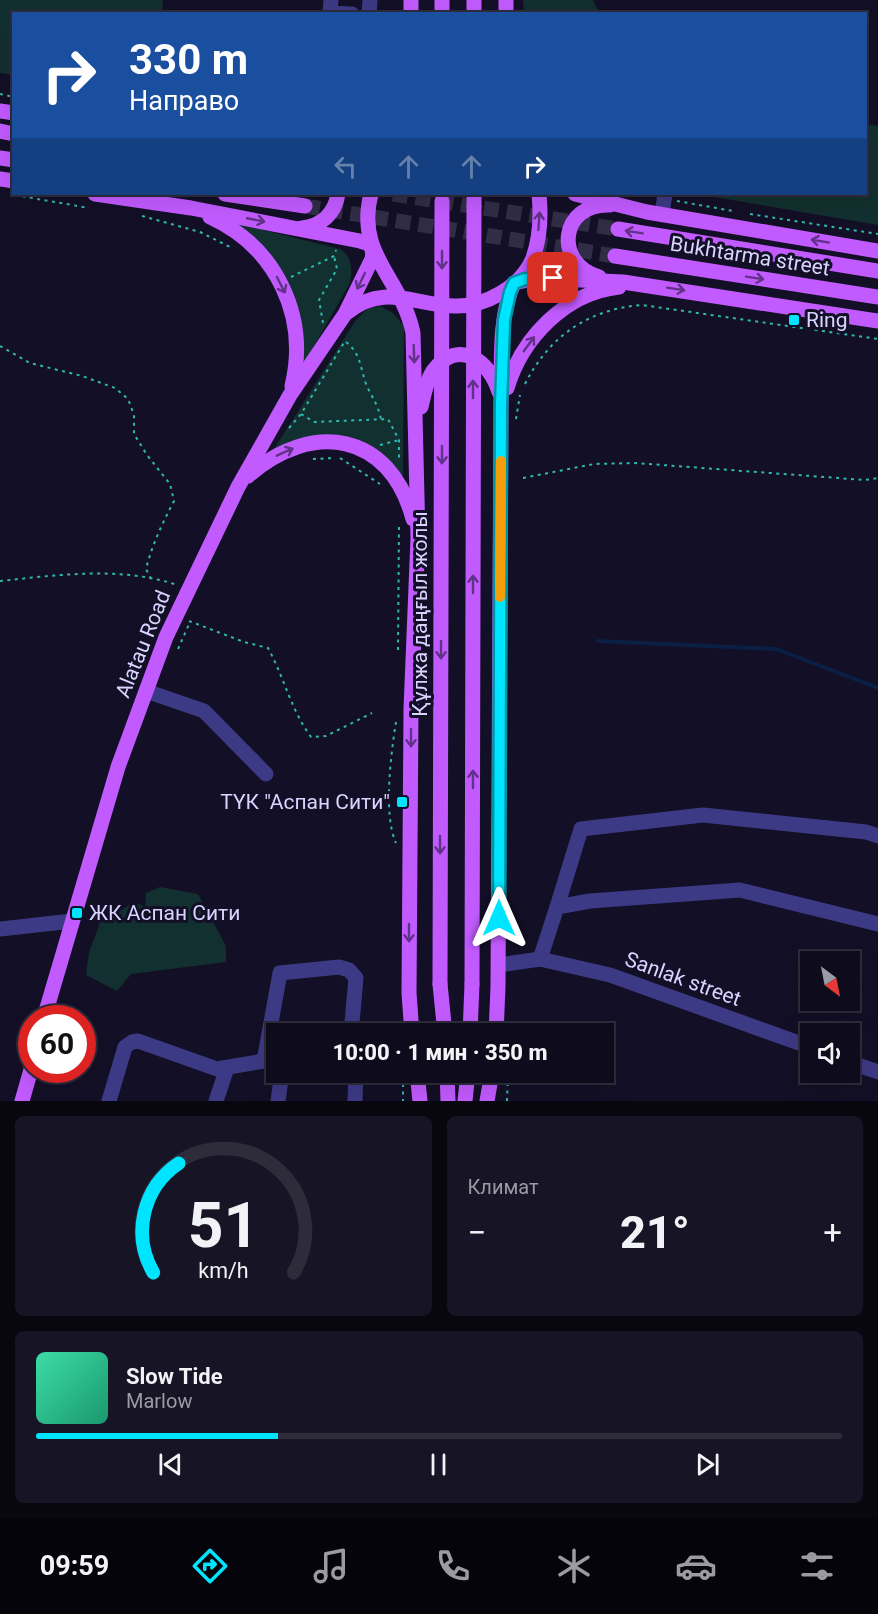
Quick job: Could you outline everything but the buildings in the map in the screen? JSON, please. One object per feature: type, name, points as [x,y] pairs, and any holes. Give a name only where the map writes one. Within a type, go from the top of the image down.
[{"type":"main road","points":[[232,195],[305,206]]},
{"type":"main road","points":[[300,228],[314,225],[325,219],[334,208],[338,195]]},
{"type":"main road","points":[[371,195],[367,217],[372,248]]},
{"type":"main road","name":"Құлжа даңғыл жолы","points":[[442,195],[440,984],[444,1023]]},
{"type":"main road","points":[[470,1023],[474,195]]},
{"type":"main road","points":[[345,314],[368,300],[390,297],[456,306],[469,305],[494,297],[514,283],[533,257],[539,225],[539,195]]},
{"type":"main road","points":[[579,195],[648,211]]},
{"type":"main road","points":[[616,195],[648,211]]},
{"type":"main road","points":[[95,201],[191,208],[366,242],[402,297],[410,317],[413,333],[418,538],[411,732],[409,993],[411,1023]]},
{"type":"main road","points":[[623,282],[592,274],[583,269],[572,254],[567,236],[573,220],[592,208],[603,205],[648,211],[878,251]]},
{"type":"main road","points":[[191,208],[221,222],[249,243],[263,257],[280,282],[294,316],[297,338],[297,364],[290,396]]},
{"type":"main road","name":"Bukhtarma street","points":[[618,229],[878,271]]},
{"type":"main road","name":"Alatau Road","points":[[48,1005],[118,767],[166,637],[238,486],[290,396],[345,314],[372,259],[372,248]]},
{"type":"main road","name":"Bukhtarma street","points":[[615,256],[878,297]]},
{"type":"main road","points":[[385,272],[405,290],[429,302]]},
{"type":"main road","points":[[514,283],[537,278],[643,284],[878,321]]},
{"type":"main road","points":[[496,1023],[506,413],[504,320],[507,300],[514,283]]},
{"type":"main road","points":[[506,413],[513,368],[548,320],[574,302],[600,291],[643,284]]},
{"type":"main road","points":[[416,440],[418,418],[429,377],[441,362],[459,354],[482,362],[493,377],[506,413]]},
{"type":"main road","points":[[238,486],[264,463],[306,444],[325,441],[350,444],[363,450],[386,467],[395,477],[412,513],[418,538]]},
{"type":"main road","points":[[22,1101],[27,1083]]},
{"type":"main road","points":[[418,1083],[420,1101]]},
{"type":"main road","points":[[447,1083],[448,1101]]},
{"type":"main road","points":[[465,1101],[467,1083]]},
{"type":"main road","points":[[487,1101],[490,1083]]},
{"type":"street","points":[[648,211],[665,196]]},
{"type":"street","points":[[146,691],[204,711],[266,774]]},
{"type":"street","points":[[498,965],[540,959],[581,829],[703,815],[866,832],[878,836]]},
{"type":"street","points":[[557,907],[590,901],[740,890],[878,924]]},
{"type":"street","points":[[0,929],[72,921]]},
{"type":"street","name":"Sanlak street","points":[[540,959],[610,975],[800,1043]]},
{"type":"street","points":[[274,1023],[280,973],[339,967],[349,970],[356,978],[352,1023]]},
{"type":"street","points":[[109,1101],[125,1047],[132,1042],[138,1041],[217,1069],[266,1063]]},
{"type":"street","points":[[860,1066],[878,1072]]},
{"type":"street","points":[[216,1101],[227,1068]]},
{"type":"street","points":[[279,1101],[281,1083]]},
{"type":"street","points":[[355,1101],[356,1083]]},
{"type":"path","points":[[57,195],[95,201]]},
{"type":"path","points":[[665,196],[733,211]]},
{"type":"path","points":[[743,213],[878,234]]},
{"type":"path","points":[[142,216],[200,232],[232,249]]},
{"type":"path","points":[[325,326],[321,320],[319,300],[337,269],[334,256],[337,245]]},
{"type":"path","points":[[280,282],[334,256]]},
{"type":"path","points":[[506,413],[530,373],[553,345],[577,323],[614,308],[642,305],[878,339]]},
{"type":"path","points":[[381,419],[378,404],[366,383],[358,354],[344,340],[301,414],[314,422],[325,441],[340,458],[384,487]]},
{"type":"path","points":[[0,346],[30,363],[82,376],[115,388],[128,399],[134,415],[134,434],[170,484],[174,501],[159,530],[150,555],[146,569],[151,579]]},
{"type":"path","points":[[314,422],[388,419],[399,440],[399,468]]},
{"type":"path","points":[[311,459],[340,458],[399,440]]},
{"type":"path","points":[[523,478],[594,464],[635,463],[865,480],[878,478]]},
{"type":"path","points":[[0,581],[62,575],[107,574],[151,579],[188,589]]},
{"type":"path","points":[[176,616],[244,642],[268,648],[300,722],[311,737],[326,736],[372,713]]},
{"type":"path","points":[[403,1083],[403,1101]]},
{"type":"path","points":[[507,1101],[508,1083]]},
{"type":"green space","points":[[0,0],[163,0],[162,12],[12,12],[12,75],[0,73]]},
{"type":"green space","points":[[523,0],[593,0],[599,12],[524,12]]},
{"type":"green space","points":[[867,124],[878,126],[878,225],[703,195],[867,195]]},
{"type":"green space","points":[[231,222],[340,249],[350,260],[349,285],[302,367],[293,296]]},
{"type":"green space","points":[[380,306],[393,313],[404,326],[403,477],[374,449],[344,436],[312,437],[293,441],[274,449],[356,320],[367,309]]},
{"type":"green space","points":[[160,887],[198,894],[226,946],[226,962],[131,974],[117,991],[86,975],[89,952],[99,926],[99,913],[115,914],[134,902],[145,907],[146,893]]},
{"type":"waterway","points":[[598,641],[776,649],[878,688]]},
{"type":"tunnel","points":[[399,195],[618,229]]},
{"type":"tunnel","points":[[305,206],[615,256]]},
{"type":"slow traffic","points":[[500,597],[501,461]]},
{"type":"place","name":"Ring","points":[[794,320]]},
{"type":"place","name":"ТҮК \"Аспан Сити\"","points":[[402,802]]},
{"type":"place","name":"ЖК Аспан Сити","points":[[77,913]]},
{"type":"route","points":[[499,918],[501,417],[504,320],[514,283],[525,279],[553,278]]}]
